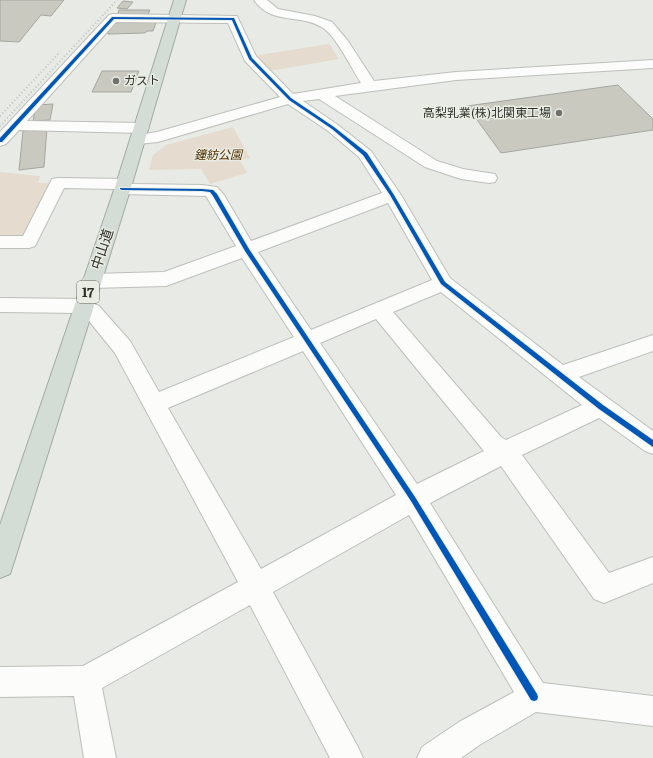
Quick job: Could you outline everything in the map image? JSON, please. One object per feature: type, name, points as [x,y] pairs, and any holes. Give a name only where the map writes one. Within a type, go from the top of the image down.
[{"type":"highway","name":"中山道","points":[[0,565],[123,186],[180,0]]},
{"type":"street","points":[[260,0],[268,9],[277,13],[328,25],[370,86]]},
{"type":"street","points":[[0,141],[113,18],[233,19],[250,58],[290,99],[333,128],[365,154],[392,195],[443,283],[601,406],[653,444]]},
{"type":"street","points":[[14,125],[139,134],[158,137],[290,99],[320,93],[456,76],[653,64]]},
{"type":"street","points":[[320,93],[431,164],[461,174],[489,178]]},
{"type":"street","points":[[0,242],[29,242],[58,182],[211,191],[215,195],[247,250],[306,341],[414,499],[534,697]]},
{"type":"street","points":[[92,281],[166,279],[392,195]]},
{"type":"street","points":[[154,404],[443,283]]},
{"type":"street","points":[[0,305],[83,306],[92,311],[123,347],[255,586],[347,758]]},
{"type":"street","points":[[380,310],[493,444],[505,452],[604,589],[653,570]]},
{"type":"street","points":[[561,375],[653,343]]},
{"type":"street","points":[[0,682],[86,681],[414,499],[505,452],[601,406]]},
{"type":"street","points":[[86,681],[100,758]]},
{"type":"street","points":[[433,758],[470,733],[534,697],[653,711]]},
{"type":"green space","points":[[329,44],[339,59],[270,71],[256,58],[259,55]]},
{"type":"green space","name":"鐘紡公園","points":[[233,127],[250,158],[240,160],[247,173],[210,184],[201,169],[149,170],[153,155],[166,145]]},
{"type":"green space","points":[[0,172],[40,176],[38,183],[54,183],[26,240],[0,240]]},
{"type":"building","points":[[0,0],[64,0],[51,16],[41,15],[19,42],[0,41]]},
{"type":"building","points":[[123,1],[133,2],[127,9],[117,8]]},
{"type":"building","points":[[119,10],[150,10],[147,16],[117,16]]},
{"type":"building","points":[[118,20],[157,20],[153,31],[147,31],[145,33],[108,34],[108,31],[105,31]]},
{"type":"building","name":"ガスト","points":[[102,71],[139,71],[131,92],[92,92]]},
{"type":"building","name":"高梨乳業(株)北関東工場","points":[[618,85],[653,119],[653,130],[501,153],[467,106]]},
{"type":"building","points":[[53,104],[50,120],[33,121],[36,105]]},
{"type":"building","points":[[47,128],[44,167],[19,170],[23,131]]},
{"type":"railway","points":[[0,126],[117,0]]},
{"type":"railway","points":[[0,116],[60,52]]},
{"type":"cycle path","points":[[0,141],[113,18],[233,19],[250,58],[290,99],[333,128],[365,154],[392,195],[443,283],[601,407],[653,444]]},
{"type":"cycle path","points":[[122,189],[202,190],[211,191],[215,195],[247,250],[413,499],[534,697]]},
{"type":"place","name":"ガスト","points":[[116,81]]},
{"type":"place","name":"高梨乳業(株)北関東工場","points":[[559,113]]}]
